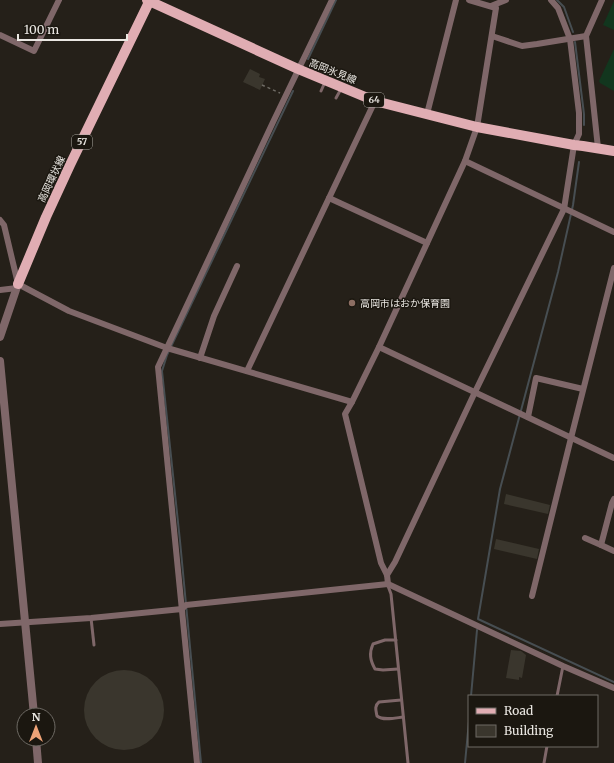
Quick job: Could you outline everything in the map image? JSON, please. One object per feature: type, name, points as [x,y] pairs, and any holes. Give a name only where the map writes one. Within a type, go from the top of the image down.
[{"type":"main road","name":"高岡氷見線","points":[[149,0],[298,70],[375,101],[477,127],[614,151]]},
{"type":"main road","name":"高岡環状線","points":[[17,286],[67,171],[149,0]]},
{"type":"street","points":[[0,35],[34,51],[59,0]]},
{"type":"street","points":[[197,763],[184,607],[158,367],[278,107],[285,96],[291,81],[298,70],[332,0]]},
{"type":"street","points":[[427,114],[456,0]]},
{"type":"street","points":[[388,584],[387,575],[381,563],[345,414],[379,347],[466,161],[477,127],[496,8],[469,0]]},
{"type":"street","points":[[491,6],[506,0]]},
{"type":"street","points":[[387,575],[395,562],[475,392],[566,210],[574,145],[579,134],[580,127],[579,113],[570,39],[558,8],[551,0]]},
{"type":"street","points":[[598,148],[586,36],[602,0]]},
{"type":"street","points":[[492,36],[522,46],[586,36]]},
{"type":"street","points":[[247,371],[375,101]]},
{"type":"street","points":[[466,161],[614,232]]},
{"type":"street","points":[[329,198],[427,243]]},
{"type":"street","points":[[0,220],[4,225],[17,286],[0,337]]},
{"type":"street","points":[[200,358],[214,316],[237,266]]},
{"type":"street","points":[[532,596],[614,268]]},
{"type":"street","points":[[0,290],[17,286],[69,311],[167,348],[352,402]]},
{"type":"street","points":[[379,347],[614,458]]},
{"type":"street","points":[[0,360],[33,707]]},
{"type":"street","points":[[527,417],[536,378],[583,390]]},
{"type":"street","points":[[601,545],[614,499]]},
{"type":"street","points":[[585,538],[614,551]]},
{"type":"street","points":[[0,624],[92,618],[184,607],[196,604],[388,584],[489,632],[614,688]]},
{"type":"street","points":[[37,747],[38,763]]},
{"type":"lane","points":[[321,91],[326,81]]},
{"type":"lane","points":[[336,98],[341,87]]},
{"type":"lane","points":[[388,584],[391,594],[408,763]]},
{"type":"lane","points":[[92,618],[94,645]]},
{"type":"lane","points":[[396,640],[385,640],[373,644],[370,654],[375,669],[398,669]]},
{"type":"lane","points":[[557,695],[563,666]]},
{"type":"lane","points":[[401,700],[379,702],[376,706],[377,716],[384,719],[403,717]]},
{"type":"lane","points":[[544,763],[547,747]]},
{"type":"path","points":[[262,85],[285,96]]},
{"type":"green space","points":[[614,1],[614,30],[603,25]]},
{"type":"green space","points":[[614,49],[614,91],[599,81]]},
{"type":"building","points":[[250,69],[260,74],[259,77],[265,79],[260,90],[243,82]]},
{"type":"building","points":[[506,494],[550,505],[548,514],[504,504]]},
{"type":"building","points":[[496,539],[539,549],[537,559],[494,549]]},
{"type":"building","points":[[511,650],[521,651],[526,655],[522,678],[519,677],[519,680],[506,678]]},
{"type":"building","points":[[116,670],[132,670],[153,681],[164,702],[164,718],[153,739],[132,750],[116,750],[102,744],[95,739],[90,732],[84,718],[84,702],[90,688],[95,681],[102,676]]},
{"type":"waterway","points":[[308,59],[336,0]]},
{"type":"waterway","points":[[557,0],[564,7],[573,32]]},
{"type":"waterway","points":[[575,42],[584,125]]},
{"type":"waterway","points":[[201,763],[162,371],[167,355],[293,91]]},
{"type":"waterway","points":[[579,162],[573,205],[558,272],[500,489],[478,619],[614,682]]},
{"type":"waterway","points":[[471,695],[477,630]]},
{"type":"waterway","points":[[465,763],[468,732]]},
{"type":"place","name":"高岡市はおか保育園","points":[[352,303]]}]
